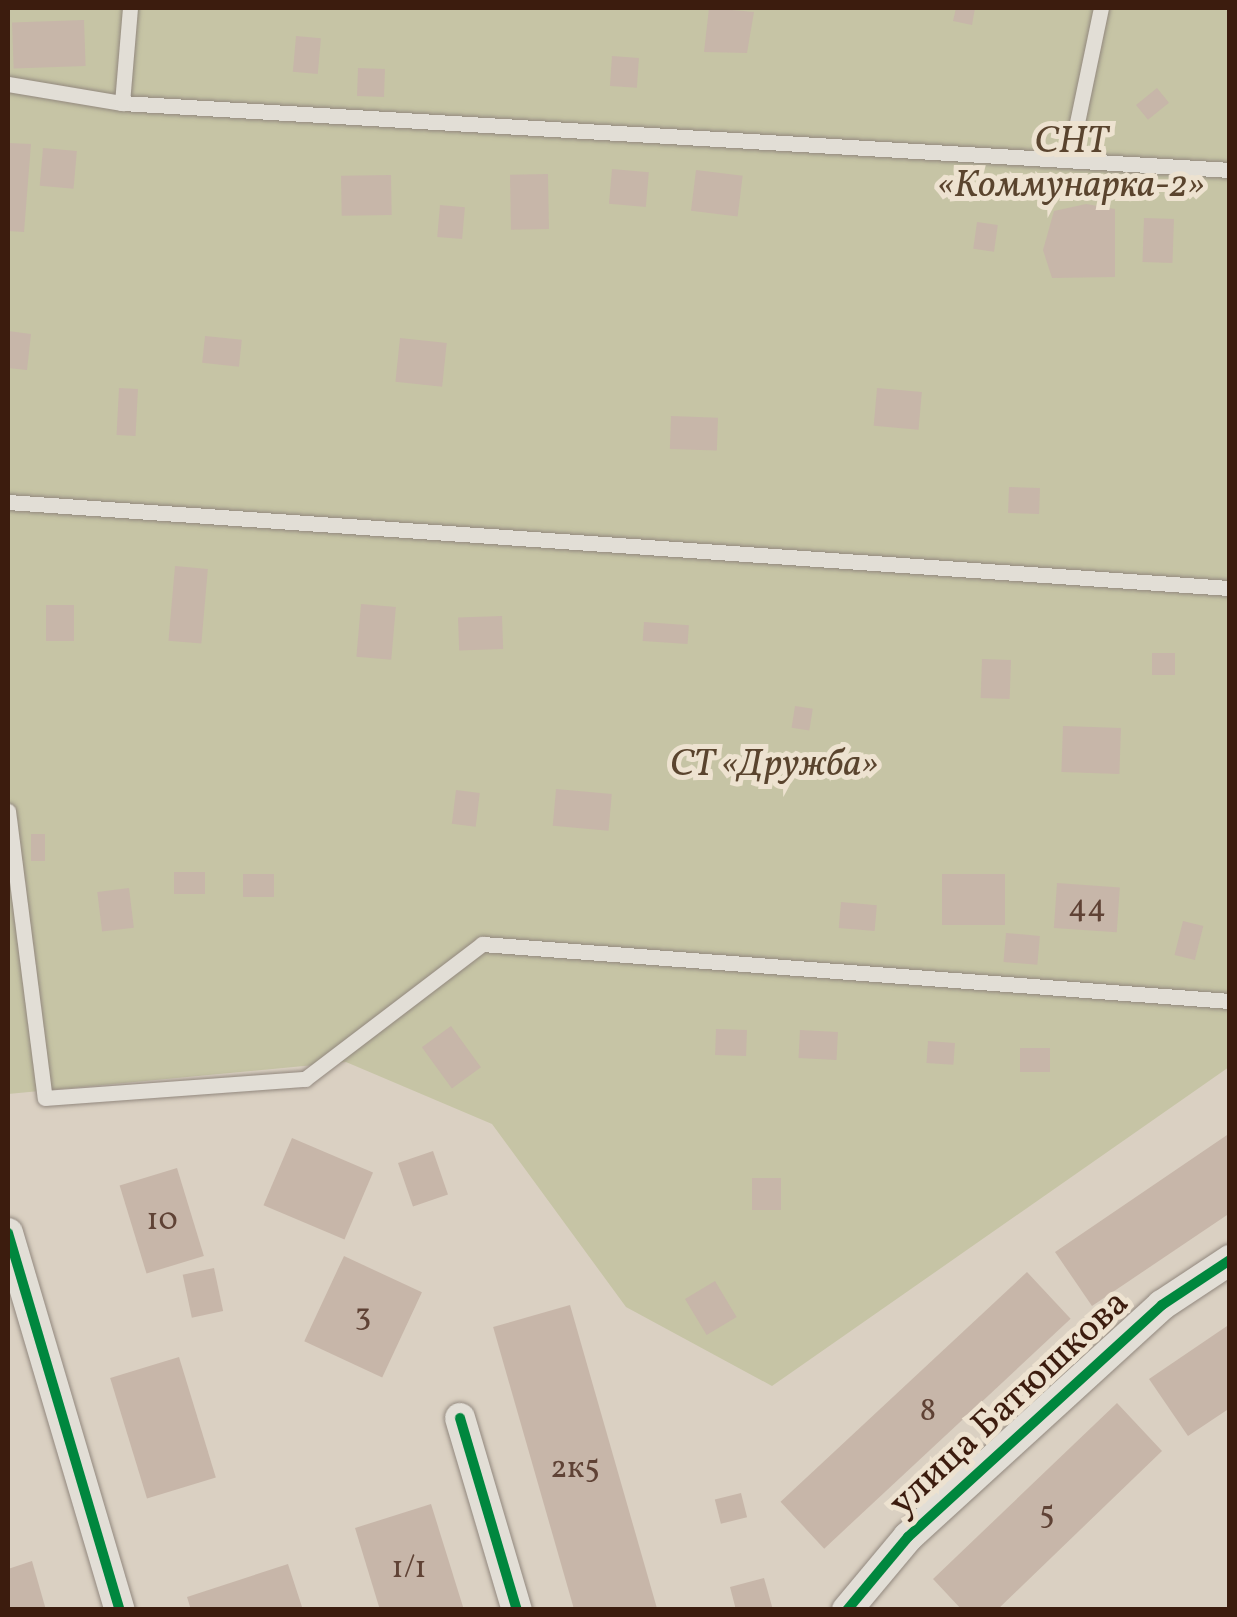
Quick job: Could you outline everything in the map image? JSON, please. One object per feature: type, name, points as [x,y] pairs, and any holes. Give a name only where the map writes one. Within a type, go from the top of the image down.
[{"type":"street","points":[[8,1233],[120,1610]]},
{"type":"street","name":"улица Батюшкова","points":[[847,1610],[908,1537],[1162,1305],[1230,1260]]},
{"type":"street","points":[[460,1418],[517,1610]]},
{"type":"lane","points":[[122,102],[130,8]]},
{"type":"lane","points":[[1070,156],[1101,8]]},
{"type":"lane","points":[[8,84],[122,102],[1070,156],[1230,170]]},
{"type":"lane","points":[[8,502],[1230,588]]},
{"type":"lane","points":[[8,811],[45,1098],[305,1079],[482,944],[1230,1001]]},
{"type":"green space","name":"СТ «Дружба»","points":[[8,8],[1229,8],[1229,1067],[772,1386],[626,1307],[492,1124],[346,1062],[8,1094]]},
{"type":"building","points":[[709,8],[754,12],[747,53],[704,52]]},
{"type":"building","points":[[956,8],[975,8],[972,25],[953,21]]},
{"type":"building","points":[[84,20],[86,66],[14,68],[12,23]]},
{"type":"building","points":[[296,36],[321,38],[318,74],[293,72]]},
{"type":"building","points":[[612,56],[639,58],[637,88],[610,86]]},
{"type":"building","points":[[358,68],[385,69],[384,97],[357,96]]},
{"type":"building","points":[[1157,88],[1169,103],[1148,120],[1136,105]]},
{"type":"building","points":[[8,143],[31,144],[24,232],[8,231]]},
{"type":"building","points":[[43,148],[77,151],[74,189],[40,186]]},
{"type":"building","points":[[612,169],[649,172],[646,207],[609,204]]},
{"type":"building","points":[[696,170],[743,176],[738,216],[691,211]]},
{"type":"building","points":[[548,174],[549,229],[511,230],[510,175]]},
{"type":"building","points":[[391,175],[392,215],[342,216],[341,176]]},
{"type":"building","points":[[1086,204],[1115,209],[1115,277],[1052,278],[1043,250],[1054,211]]},
{"type":"building","points":[[440,205],[465,207],[462,239],[437,237]]},
{"type":"building","points":[[1144,218],[1174,219],[1172,263],[1142,262]]},
{"type":"building","points":[[977,222],[998,225],[994,252],[973,249]]},
{"type":"building","points":[[8,331],[31,334],[27,370],[8,368]]},
{"type":"building","points":[[205,336],[242,340],[239,367],[202,363]]},
{"type":"building","points":[[400,338],[447,343],[442,387],[395,382]]},
{"type":"building","points":[[119,388],[138,389],[136,436],[117,435]]},
{"type":"building","points":[[877,388],[922,392],[919,430],[874,426]]},
{"type":"building","points":[[671,416],[718,418],[717,451],[670,449]]},
{"type":"building","points":[[1009,487],[1040,488],[1039,514],[1008,513]]},
{"type":"building","points":[[175,566],[208,569],[201,644],[168,641]]},
{"type":"building","points":[[361,604],[396,607],[391,660],[356,657]]},
{"type":"building","points":[[46,605],[74,605],[74,641],[46,641]]},
{"type":"building","points":[[502,616],[503,649],[459,651],[458,618]]},
{"type":"building","points":[[644,622],[689,625],[688,644],[643,641]]},
{"type":"building","points":[[1152,653],[1175,653],[1175,675],[1152,675]]},
{"type":"building","points":[[982,659],[1011,660],[1010,699],[981,698]]},
{"type":"building","points":[[795,706],[813,709],[809,731],[792,728]]},
{"type":"building","points":[[1063,726],[1121,728],[1119,774],[1061,772]]},
{"type":"building","points":[[556,789],[612,794],[609,831],[553,826]]},
{"type":"building","points":[[456,790],[480,793],[476,827],[452,824]]},
{"type":"building","points":[[31,834],[45,834],[45,861],[31,861]]},
{"type":"building","points":[[174,872],[205,872],[205,894],[174,894]]},
{"type":"building","points":[[243,874],[274,874],[274,897],[243,897]]},
{"type":"building","points":[[942,874],[1005,874],[1005,925],[942,925]]},
{"type":"building","points":[[1057,883],[1120,887],[1117,932],[1054,928]]},
{"type":"building","points":[[129,888],[134,928],[102,932],[97,892]]},
{"type":"building","points":[[841,902],[877,905],[875,931],[839,928]]},
{"type":"building","points":[[1183,921],[1203,926],[1195,960],[1175,955]]},
{"type":"building","points":[[1006,933],[1040,936],[1037,965],[1003,962]]},
{"type":"building","points":[[451,1026],[481,1067],[452,1088],[422,1047]]},
{"type":"building","points":[[716,1029],[747,1030],[746,1056],[715,1055]]},
{"type":"building","points":[[800,1030],[838,1032],[836,1060],[799,1058]]},
{"type":"building","points":[[928,1041],[955,1043],[953,1065],[926,1063]]},
{"type":"building","points":[[1020,1048],[1050,1048],[1050,1072],[1020,1072]]},
{"type":"building","points":[[1230,1133],[1230,1213],[1092,1306],[1055,1252]]},
{"type":"building","points":[[292,1138],[373,1172],[344,1240],[263,1205]]},
{"type":"building","points":[[433,1151],[448,1194],[413,1207],[398,1163]]},
{"type":"building","points":[[177,1168],[204,1256],[147,1274],[120,1186]]},
{"type":"building","points":[[752,1178],[781,1178],[781,1210],[752,1210]]},
{"type":"building","points":[[344,1256],[422,1292],[382,1378],[304,1341]]},
{"type":"building","points":[[214,1268],[223,1311],[192,1318],[183,1275]]},
{"type":"building","points":[[1027,1272],[1071,1319],[824,1549],[781,1502]]},
{"type":"building","points":[[715,1281],[737,1317],[707,1335],[685,1299]]},
{"type":"building","points":[[570,1305],[657,1610],[574,1610],[493,1327]]},
{"type":"building","points":[[1230,1324],[1230,1408],[1188,1436],[1149,1379]]},
{"type":"building","points":[[179,1357],[216,1477],[147,1499],[110,1378]]},
{"type":"building","points":[[1117,1403],[1162,1451],[997,1610],[962,1610],[933,1579]]},
{"type":"building","points":[[741,1493],[747,1517],[721,1524],[715,1500]]},
{"type":"building","points":[[431,1504],[464,1610],[380,1610],[355,1528]]},
{"type":"building","points":[[32,1561],[46,1610],[8,1610],[8,1569]]},
{"type":"building","points":[[288,1564],[303,1610],[191,1610],[187,1597]]},
{"type":"building","points":[[764,1578],[773,1610],[736,1610],[730,1587]]},
{"type":"cycle path","points":[[8,1233],[120,1610]]},
{"type":"cycle path","points":[[847,1610],[908,1537],[1162,1305],[1230,1260]]},
{"type":"cycle path","points":[[460,1418],[517,1610]]},
{"type":"park label","name":"СНТ «Коммунарка-2»","points":[[1071,165]]}]
